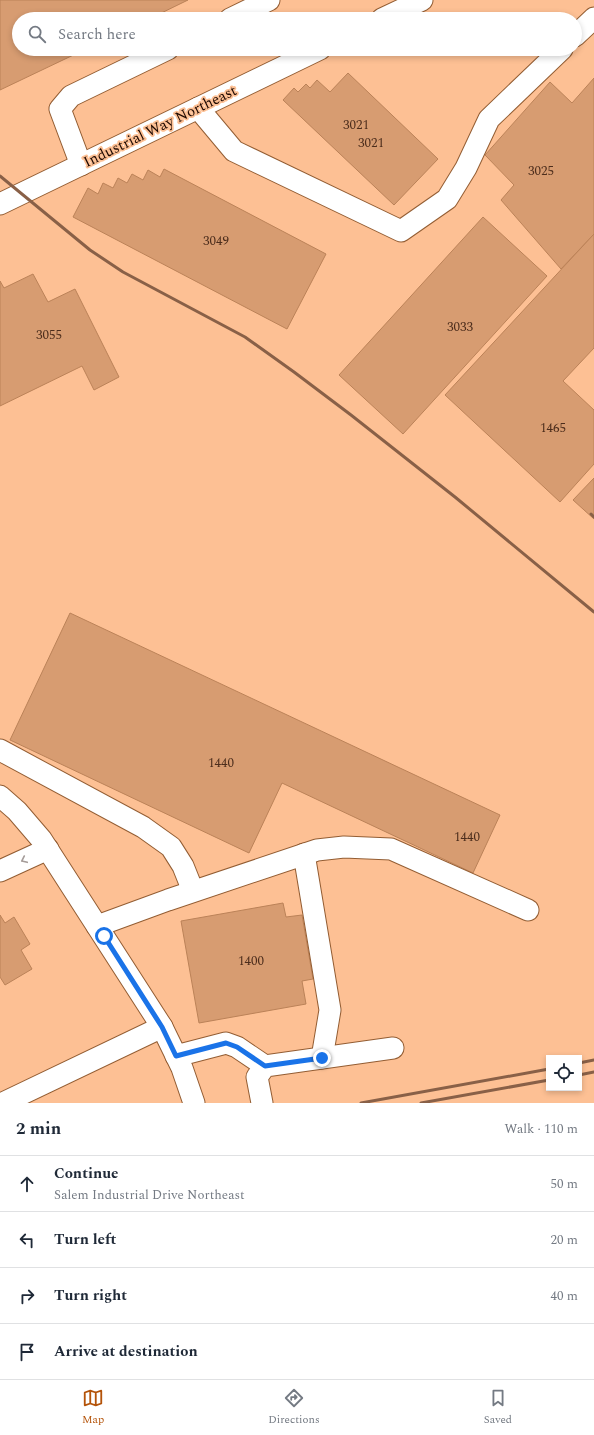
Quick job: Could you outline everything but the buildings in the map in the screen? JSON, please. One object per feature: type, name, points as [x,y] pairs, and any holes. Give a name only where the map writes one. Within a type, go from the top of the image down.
[{"type":"street","points":[[244,12],[269,0]]},
{"type":"street","points":[[397,12],[422,0]]},
{"type":"street","points":[[582,29],[594,18]]},
{"type":"street","points":[[81,164],[60,109],[71,96],[154,56]]},
{"type":"street","name":"Industrial Way Northeast","points":[[0,204],[306,56]]},
{"type":"street","points":[[198,108],[234,151],[401,231],[447,199],[466,168],[489,119],[555,56]]},
{"type":"street","points":[[0,750],[143,827],[171,846],[183,866],[193,891]]},
{"type":"street","points":[[0,796],[18,812],[41,839],[162,1027],[182,1068],[194,1103]]},
{"type":"street","points":[[97,926],[193,891],[304,854],[317,850],[344,846],[391,849],[528,910]]},
{"type":"street","points":[[0,871],[48,849]]},
{"type":"street","points":[[304,854],[330,1010],[322,1058]]},
{"type":"street","points":[[3,1103],[162,1027]]},
{"type":"street","points":[[176,1056],[226,1043],[237,1047],[265,1066],[393,1048]]},
{"type":"street","points":[[262,1103],[257,1077],[265,1066]]},
{"type":"railway","points":[[0,176],[90,250],[123,272],[245,337],[294,372],[455,497],[594,612]]},
{"type":"railway","points":[[591,514],[594,517]]},
{"type":"railway","points":[[582,1062],[594,1060]]},
{"type":"railway","points":[[361,1103],[546,1070]]},
{"type":"railway","points":[[582,1074],[594,1072]]},
{"type":"railway","points":[[421,1103],[546,1081]]},
{"type":"route","points":[[104,936],[162,1027],[176,1056],[226,1043],[237,1047],[265,1066],[322,1058]]}]
